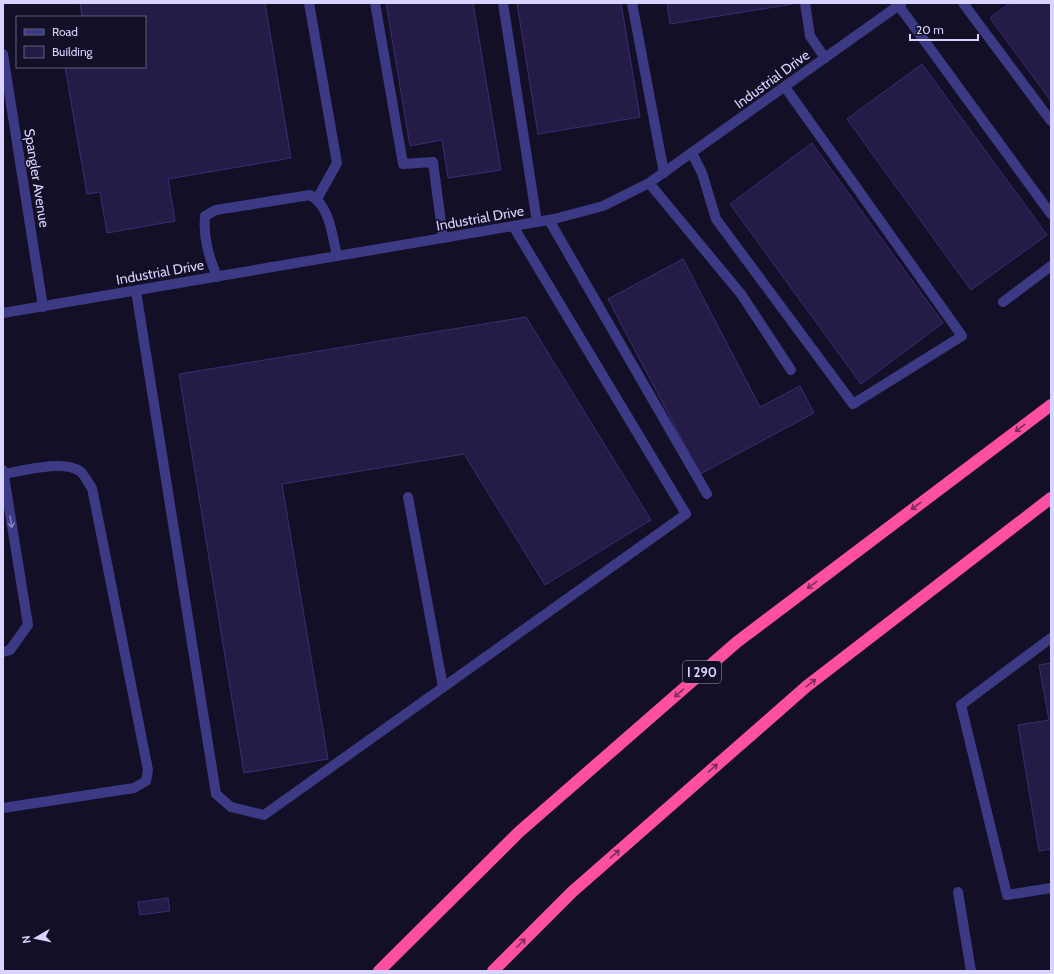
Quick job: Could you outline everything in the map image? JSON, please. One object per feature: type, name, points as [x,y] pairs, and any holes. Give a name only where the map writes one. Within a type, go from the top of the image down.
[{"type":"highway","name":"I 290","points":[[379,971],[519,832],[737,642],[1051,405]]},
{"type":"highway","points":[[493,971],[572,892],[806,686],[1051,498]]},
{"type":"street","points":[[309,3],[337,163],[317,199]]},
{"type":"street","points":[[375,3],[403,164],[433,162],[443,238]]},
{"type":"street","points":[[503,3],[537,222]]},
{"type":"street","points":[[632,3],[664,173]]},
{"type":"street","points":[[805,3],[810,36],[825,58]]},
{"type":"street","points":[[963,3],[1051,121]]},
{"type":"street","points":[[900,4],[1051,214]]},
{"type":"street","name":"Industrial Drive","points":[[3,313],[549,220],[603,206],[664,173],[900,4]]},
{"type":"street","name":"Spangler Avenue","points":[[3,54],[5,75],[43,307]]},
{"type":"street","points":[[692,153],[702,173],[716,220],[853,404],[962,336],[785,87]]},
{"type":"street","points":[[649,182],[740,294],[791,370]]},
{"type":"street","points":[[216,277],[210,259],[204,229],[205,216],[216,210],[310,195],[317,199],[328,217],[337,256]]},
{"type":"street","points":[[549,220],[707,494]]},
{"type":"street","points":[[136,291],[216,794],[231,807],[264,815],[686,514],[514,226]]},
{"type":"street","points":[[1003,302],[1051,266]]},
{"type":"street","points":[[3,652],[10,650],[28,625],[3,472],[64,466],[80,472],[92,488],[148,770],[146,781],[134,788],[3,808]]},
{"type":"street","points":[[408,497],[443,687]]},
{"type":"street","points":[[1051,638],[961,705],[1008,895],[1051,888]]},
{"type":"street","points":[[958,892],[971,971]]},
{"type":"building","points":[[80,3],[265,3],[291,158],[168,179],[175,221],[107,233],[100,192],[87,194],[65,68],[146,68],[146,16],[82,16]]},
{"type":"building","points":[[386,3],[473,3],[501,170],[448,178],[442,140],[410,146]]},
{"type":"building","points":[[517,3],[621,3],[640,117],[538,134]]},
{"type":"building","points":[[667,3],[793,3],[793,4],[670,24]]},
{"type":"building","points":[[1010,3],[1051,3],[1051,101],[990,18]]},
{"type":"building","points":[[922,64],[1047,235],[971,290],[847,119]]},
{"type":"building","points":[[812,143],[943,323],[861,384],[730,204]]},
{"type":"building","points":[[683,259],[760,407],[800,386],[814,413],[700,474],[608,299]]},
{"type":"building","points":[[526,317],[651,520],[545,585],[464,454],[282,484],[328,759],[244,773],[179,374]]},
{"type":"building","points":[[1051,663],[1051,849],[1039,851],[1018,725],[1049,720],[1039,665]]},
{"type":"building","points":[[168,898],[170,911],[140,915],[138,902]]}]
